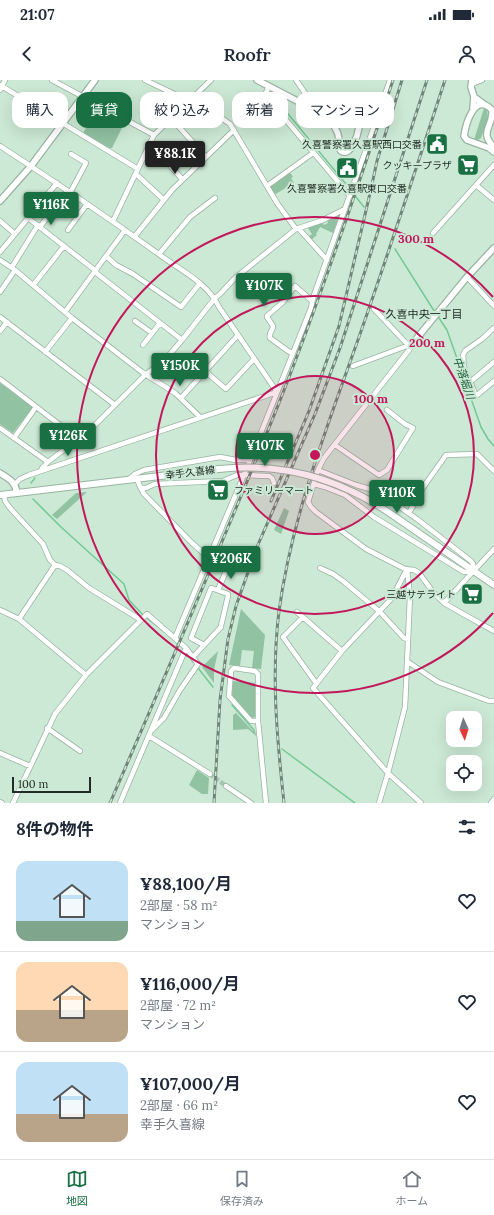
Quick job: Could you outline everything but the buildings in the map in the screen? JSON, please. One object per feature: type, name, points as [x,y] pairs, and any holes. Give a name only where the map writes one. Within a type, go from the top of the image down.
[{"type":"main road","name":"幸手久喜線","points":[[2,495],[219,469],[246,467],[285,470],[310,475],[336,484],[372,501],[494,585]]},
{"type":"street","points":[[5,80],[1,87],[12,93]]},
{"type":"street","points":[[52,80],[76,92]]},
{"type":"street","points":[[86,92],[95,80]]},
{"type":"street","points":[[145,80],[174,92]]},
{"type":"street","points":[[199,92],[212,80]]},
{"type":"street","points":[[257,80],[296,100]]},
{"type":"street","points":[[296,80],[304,92]]},
{"type":"street","points":[[175,638],[244,475],[311,308],[312,301],[390,80]]},
{"type":"street","points":[[482,80],[472,82],[474,97],[473,108],[464,136],[467,140],[488,148],[494,152]]},
{"type":"street","points":[[269,86],[265,95],[350,196]]},
{"type":"street","points":[[474,97],[493,109],[486,134],[481,142],[477,144]]},
{"type":"street","points":[[68,116],[76,105]]},
{"type":"street","points":[[473,108],[479,105],[485,105]]},
{"type":"street","points":[[324,115],[342,116],[359,123],[352,149],[349,152],[344,152],[341,150],[339,146],[338,134],[331,121],[324,115]]},
{"type":"street","points":[[224,120],[230,124],[234,130],[277,203],[297,229],[327,260]]},
{"type":"street","points":[[132,123],[154,135]]},
{"type":"street","points":[[68,126],[137,171],[164,200]]},
{"type":"street","points":[[0,201],[31,166],[59,128]]},
{"type":"street","points":[[113,221],[154,135],[161,128]]},
{"type":"street","points":[[180,128],[206,157]]},
{"type":"street","points":[[135,236],[182,179],[234,130]]},
{"type":"street","points":[[486,134],[488,141],[494,147]]},
{"type":"street","points":[[150,143],[182,179]]},
{"type":"street","points":[[0,146],[135,236],[200,283],[215,298],[219,307],[238,336],[277,392]]},
{"type":"street","points":[[267,186],[313,153]]},
{"type":"street","points":[[0,292],[39,226],[68,192],[86,162],[71,154]]},
{"type":"street","points":[[433,233],[494,165]]},
{"type":"street","points":[[0,252],[56,183]]},
{"type":"street","points":[[476,185],[494,200]]},
{"type":"street","points":[[159,254],[190,217],[215,198]]},
{"type":"street","points":[[68,230],[87,204]]},
{"type":"street","points":[[41,471],[48,462],[92,428],[145,375],[165,360],[215,298],[235,278],[297,229],[323,220],[345,209]]},
{"type":"street","points":[[28,218],[182,340]]},
{"type":"street","points":[[0,221],[14,234]]},
{"type":"street","points":[[65,312],[125,230]]},
{"type":"street","points":[[34,284],[64,246]]},
{"type":"street","points":[[354,366],[410,345],[467,277],[494,248]]},
{"type":"street","points":[[106,256],[116,265],[134,274],[181,307],[200,283]]},
{"type":"street","points":[[0,260],[34,284],[72,318],[145,375],[168,388],[181,398],[200,418]]},
{"type":"street","points":[[467,277],[494,306]]},
{"type":"street","points":[[292,353],[270,338],[273,328],[267,316],[283,302],[295,286],[312,301]]},
{"type":"street","points":[[374,309],[410,345]]},
{"type":"street","points":[[0,317],[115,405]]},
{"type":"street","points":[[45,352],[72,318]]},
{"type":"street","points":[[135,321],[152,333]]},
{"type":"street","points":[[0,331],[7,322]]},
{"type":"street","points":[[143,345],[160,323]]},
{"type":"street","points":[[494,328],[464,353],[464,367],[476,396],[494,381]]},
{"type":"street","points":[[181,398],[238,336]]},
{"type":"street","points":[[410,345],[409,350],[324,458],[318,470],[308,502],[311,507],[366,549],[407,569],[414,570],[419,573],[433,592],[444,603],[494,631]]},
{"type":"street","points":[[206,372],[226,389],[254,359]]},
{"type":"street","points":[[470,382],[494,362]]},
{"type":"street","points":[[0,379],[78,438]]},
{"type":"street","points":[[14,484],[22,478],[41,471],[277,392]]},
{"type":"street","points":[[14,438],[36,407]]},
{"type":"street","points":[[335,445],[379,475],[387,470],[413,428],[405,424],[387,410]]},
{"type":"street","points":[[0,428],[48,462]]},
{"type":"street","points":[[409,513],[422,489],[446,455],[477,454],[494,471]]},
{"type":"street","points":[[128,480],[134,474],[144,470],[220,457],[236,460],[250,460]]},
{"type":"street","points":[[318,470],[356,485],[377,491],[409,513],[472,561],[474,571]]},
{"type":"street","points":[[0,473],[12,481],[17,493]]},
{"type":"street","points":[[142,488],[146,488],[154,484],[223,481],[237,475],[269,476],[272,478],[274,483]]},
{"type":"street","points":[[137,479],[144,494],[192,543],[209,558]]},
{"type":"street","points":[[314,484],[325,486],[345,495],[374,517],[464,572],[474,571]]},
{"type":"street","points":[[2,495],[10,508],[43,544],[50,560],[55,565],[67,570],[89,588],[141,620]]},
{"type":"street","points":[[444,603],[494,549]]},
{"type":"street","points":[[218,590],[229,564]]},
{"type":"street","points":[[18,619],[55,565]]},
{"type":"street","points":[[320,568],[338,578],[379,611],[404,638],[407,639]]},
{"type":"street","points":[[407,569],[392,598],[342,651],[316,682],[313,688],[388,773],[421,803]]},
{"type":"street","points":[[379,803],[405,707],[410,596],[407,569]]},
{"type":"street","points":[[193,657],[204,645],[221,626],[228,594],[211,588],[190,638],[204,645]]},
{"type":"street","points":[[0,610],[18,619],[86,675]]},
{"type":"street","points":[[297,612],[342,651]]},
{"type":"street","points":[[13,803],[54,714],[86,675],[147,614],[186,648],[198,664],[180,690],[164,718],[150,733]]},
{"type":"street","points":[[303,617],[283,637],[316,682]]},
{"type":"street","points":[[120,803],[186,648]]},
{"type":"street","points":[[408,662],[438,682],[489,701],[494,701]]},
{"type":"street","points":[[258,721],[251,721],[229,696],[231,671],[234,668],[255,671],[258,674],[258,721],[266,803]]},
{"type":"street","points":[[47,728],[80,751]]},
{"type":"street","points":[[150,733],[210,774]]},
{"type":"street","points":[[0,753],[30,766]]},
{"type":"street","points":[[226,786],[251,803]]},
{"type":"street","points":[[491,803],[494,799]]},
{"type":"green space","points":[[484,108],[487,109],[488,118],[481,138],[476,141],[474,140]]},
{"type":"green space","points":[[86,128],[122,128],[112,148],[109,148],[84,134]]},
{"type":"green space","points":[[289,171],[293,177],[291,178],[294,183],[274,195],[269,187]]},
{"type":"green space","points":[[339,213],[340,214],[333,233],[320,227],[316,234],[317,235],[311,240],[308,237],[312,234],[308,228],[322,222],[324,225],[328,223],[327,220]]},
{"type":"green space","points":[[0,383],[33,407],[13,433],[0,424]]},
{"type":"green space","points":[[87,492],[57,519],[52,515],[76,493]]},
{"type":"green space","points":[[284,508],[289,511],[281,534],[274,530]]},
{"type":"green space","points":[[241,609],[265,635],[261,669],[252,668],[254,651],[242,650],[240,666],[229,665]]},
{"type":"green space","points":[[218,651],[214,670],[214,683],[202,667]]},
{"type":"green space","points":[[233,681],[256,683],[255,717],[252,718],[232,695]]},
{"type":"green space","points":[[236,713],[253,731],[255,730],[256,736],[248,729],[233,730],[233,715]]},
{"type":"green space","points":[[197,770],[209,778],[208,794],[202,794],[189,785]]},
{"type":"waterway","name":"中落堀川","points":[[288,114],[350,189]]},
{"type":"waterway","name":"中落堀川","points":[[352,192],[364,207]]},
{"type":"waterway","name":"中落堀川","points":[[395,249],[447,330],[481,427],[494,446]]},
{"type":"waterway","points":[[31,483],[35,478]]},
{"type":"waterway","points":[[33,499],[61,527],[124,584],[129,600],[143,615]]},
{"type":"waterway","points":[[147,618],[162,630]]},
{"type":"waterway","points":[[188,654],[193,662]]},
{"type":"waterway","points":[[198,668],[213,687]]},
{"type":"waterway","points":[[232,705],[254,730]]},
{"type":"waterway","points":[[282,749],[355,803]]},
{"type":"tunnel","points":[[210,774],[226,786]]},
{"type":"railway","points":[[110,803],[216,556],[277,408],[338,245],[393,80]]},
{"type":"railway","points":[[271,501],[309,411],[339,326],[377,161],[402,80]]},
{"type":"railway","points":[[214,803],[220,700],[228,639],[236,606],[257,547],[315,414],[340,348],[427,80]]},
{"type":"railway","points":[[284,803],[277,731],[275,659],[279,611],[292,541],[323,438],[381,273],[445,80]]},
{"type":"place","name":"久喜警察署久喜駅西口交番","points":[[437,144]]},
{"type":"place","name":"クッキープラザ","points":[[468,165]]},
{"type":"place","name":"久喜警察署久喜駅東口交番","points":[[347,168]]},
{"type":"place","name":"ファミリーマート","points":[[218,490]]},
{"type":"place","name":"三越サテライト","points":[[472,594]]},
{"type":"district","name":"久喜中央一丁目","points":[[424,314]]}]
